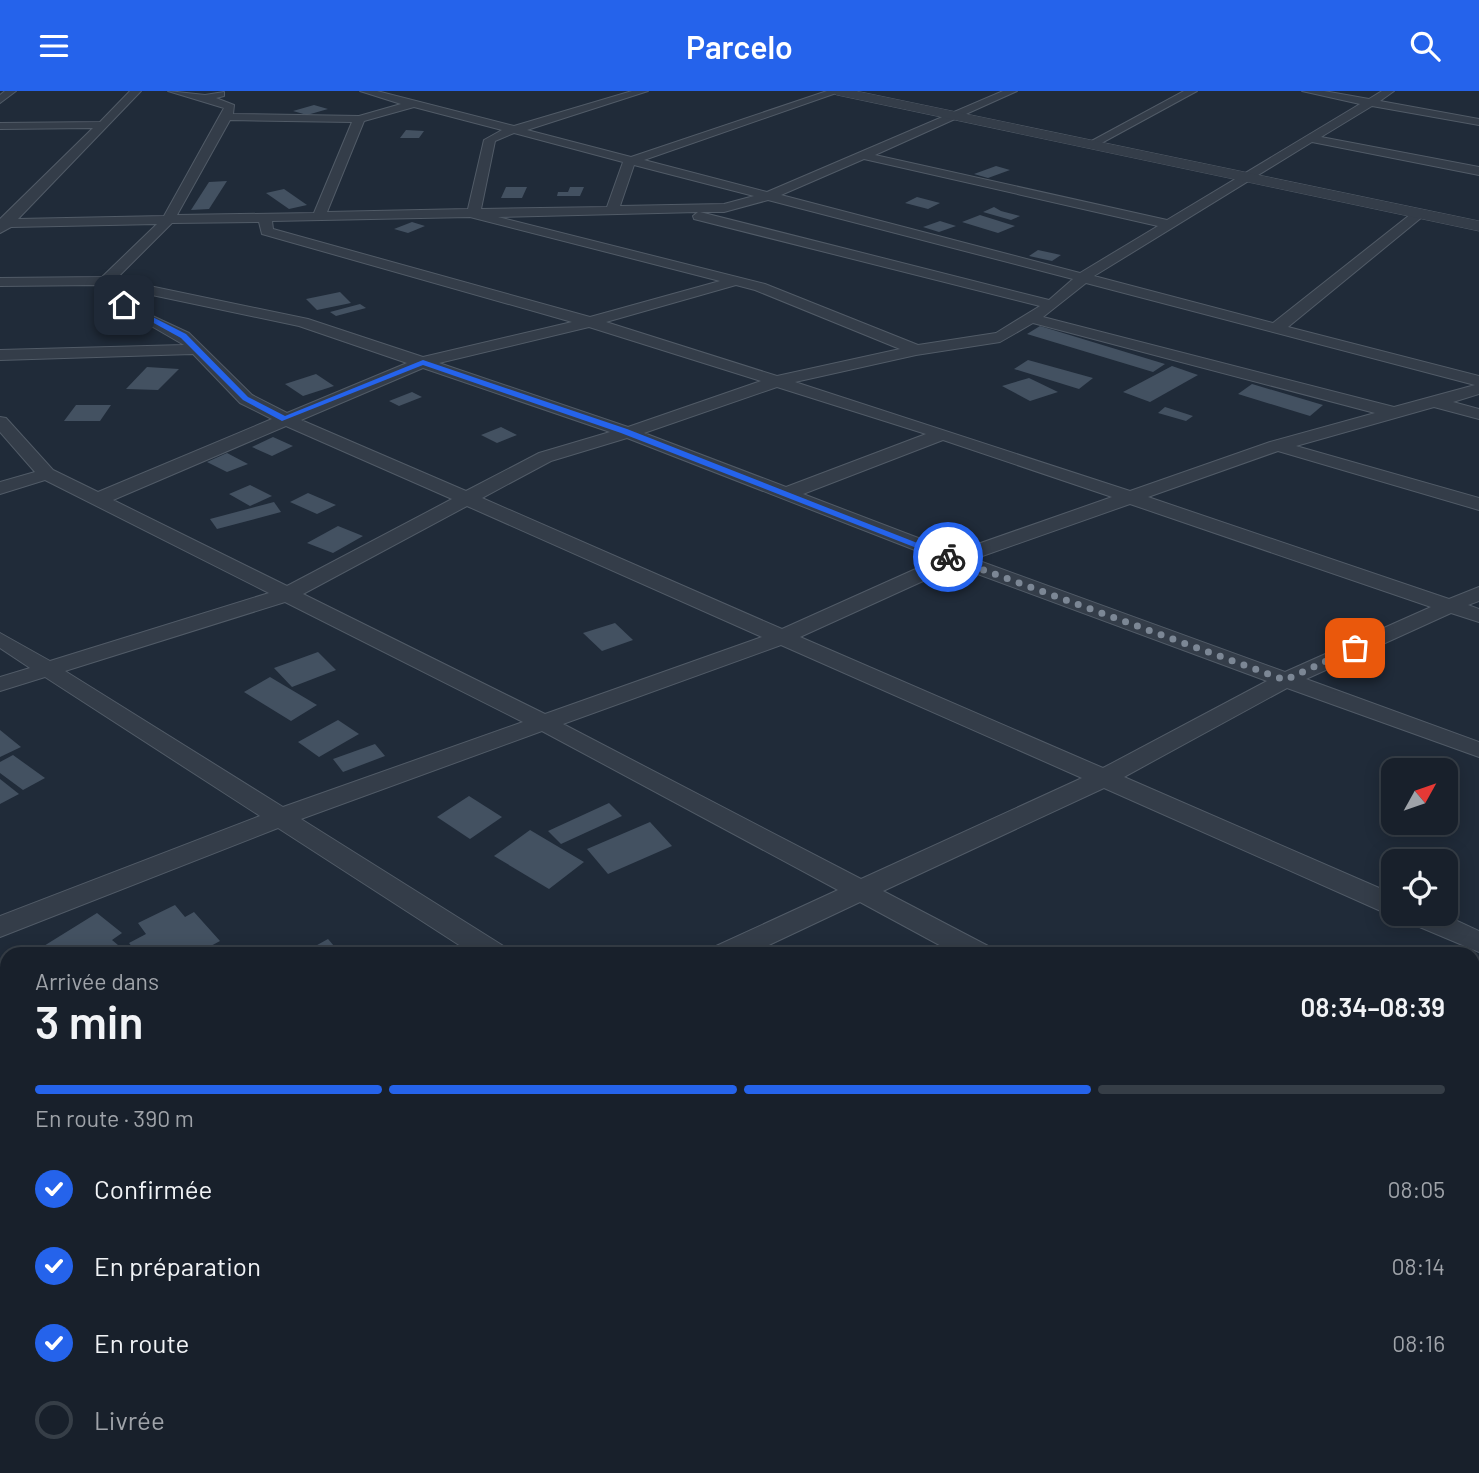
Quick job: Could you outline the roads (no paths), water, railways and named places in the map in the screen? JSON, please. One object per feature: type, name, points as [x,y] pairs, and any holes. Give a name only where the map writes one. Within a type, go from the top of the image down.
[{"type":"street","points":[[0,100],[11,91]]},
{"type":"street","points":[[2,225],[136,91]]},
{"type":"street","points":[[106,281],[169,219],[230,107],[173,91]]},
{"type":"street","points":[[205,98],[231,91]]},
{"type":"street","points":[[365,91],[1085,276],[1275,329],[1479,381]]},
{"type":"street","points":[[603,91],[626,96]]},
{"type":"street","points":[[473,214],[491,140],[497,135],[518,131],[643,91]]},
{"type":"street","points":[[629,161],[837,91],[1479,226]]},
{"type":"street","points":[[2,225],[724,208],[771,195],[1013,91]]},
{"type":"street","points":[[1092,144],[1192,91]]},
{"type":"street","points":[[1307,91],[1479,122]]},
{"type":"street","points":[[0,684],[288,594],[545,457],[671,419],[777,381],[916,350],[1000,337],[1052,305],[1085,276],[1389,91]]},
{"type":"street","points":[[226,117],[359,119],[412,104]]},
{"type":"street","points":[[319,216],[359,119]]},
{"type":"street","points":[[0,126],[101,125]]},
{"type":"street","points":[[1311,139],[1479,171]]},
{"type":"street","points":[[861,155],[1170,225]]},
{"type":"street","points":[[612,211],[629,161]]},
{"type":"street","points":[[674,210],[1052,305]]},
{"type":"street","points":[[1275,329],[1421,213]]},
{"type":"street","points":[[473,214],[760,287],[916,350]]},
{"type":"street","points":[[265,217],[267,231],[590,322],[777,381],[1132,496],[1479,616]]},
{"type":"street","points":[[106,281],[108,295],[141,316],[184,336],[246,399],[285,419],[1381,900]]},
{"type":"street","points":[[0,282],[106,281],[303,322],[624,431],[955,559],[1479,750]]},
{"type":"street","points":[[98,499],[423,362],[590,322],[733,282]]},
{"type":"street","points":[[1031,318],[1398,413]]},
{"type":"street","points":[[0,355],[199,349]]},
{"type":"street","points":[[0,927],[279,818],[782,637],[955,559],[1276,446],[1479,389]]},
{"type":"street","points":[[1435,402],[1479,414]]},
{"type":"street","points":[[0,422],[47,474],[544,723],[967,947]]},
{"type":"street","points":[[786,494],[943,434]]},
{"type":"street","points":[[1276,446],[1479,504]]},
{"type":"street","points":[[0,488],[47,474]]},
{"type":"street","points":[[739,947],[1104,778],[1285,680],[1479,593]]},
{"type":"street","points":[[0,639],[484,947]]},
{"type":"street","points":[[1442,926],[1479,943]]}]
